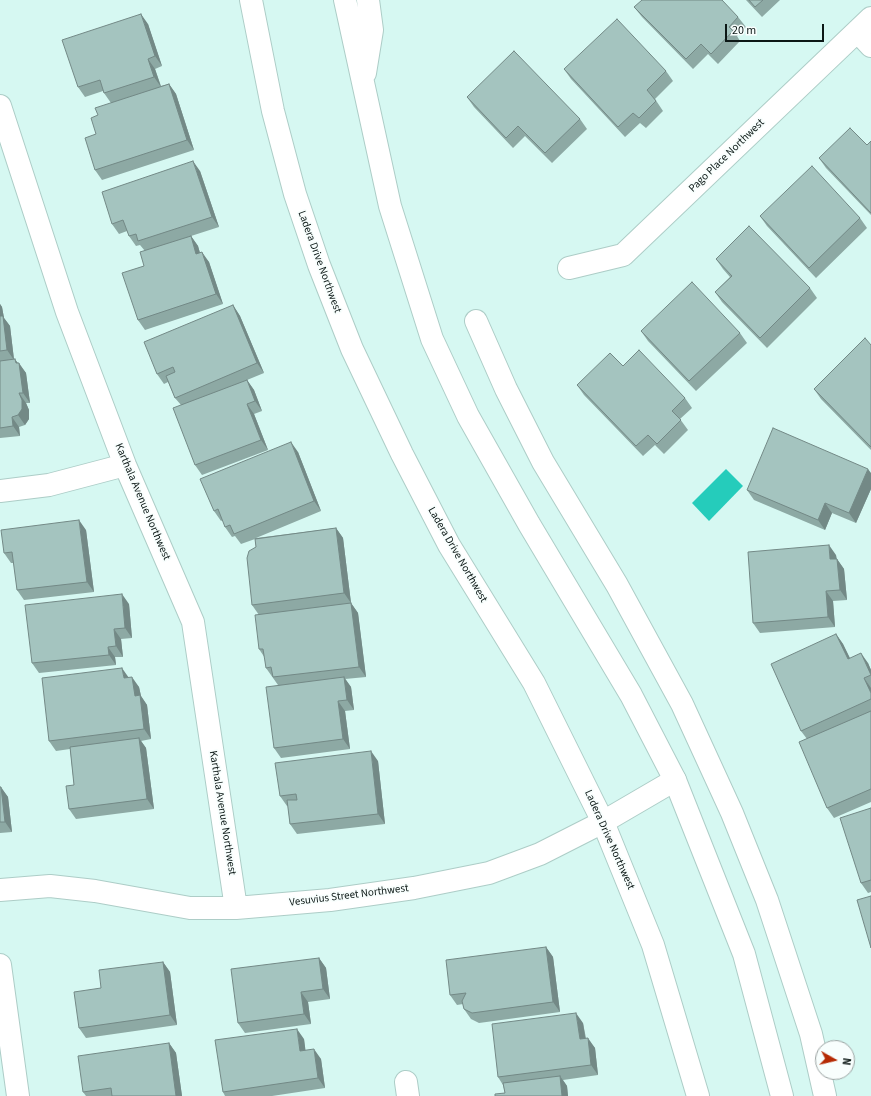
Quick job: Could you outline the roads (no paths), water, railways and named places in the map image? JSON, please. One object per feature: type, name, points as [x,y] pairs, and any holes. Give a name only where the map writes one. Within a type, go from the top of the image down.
[{"type":"street","name":"Ladera Drive Northwest","points":[[251,0],[273,111],[295,194],[319,265],[352,349],[402,454],[449,545],[534,683],[603,822],[654,945],[698,1096]]},
{"type":"street","points":[[345,0],[390,206],[432,339],[468,416],[529,524],[631,695],[675,780],[744,954],[782,1096]]},
{"type":"street","points":[[364,86],[372,30],[368,0]]},
{"type":"street","name":"Pago Place Northwest","points":[[569,268],[623,254],[866,32]]},
{"type":"street","name":"Karthala Avenue Northwest","points":[[0,106],[67,312],[125,464],[193,622],[236,908]]},
{"type":"street","points":[[476,321],[506,389],[543,462],[617,585],[682,704],[732,812],[767,900],[811,1034],[825,1096]]},
{"type":"street","points":[[0,491],[49,485],[125,464]]},
{"type":"street","name":"Vesuvius Street Northwest","points":[[0,890],[50,886],[95,891],[190,908],[236,908],[330,900],[414,888],[489,873],[540,854],[603,822],[675,780]]},
{"type":"street","points":[[0,965],[18,1096]]}]
